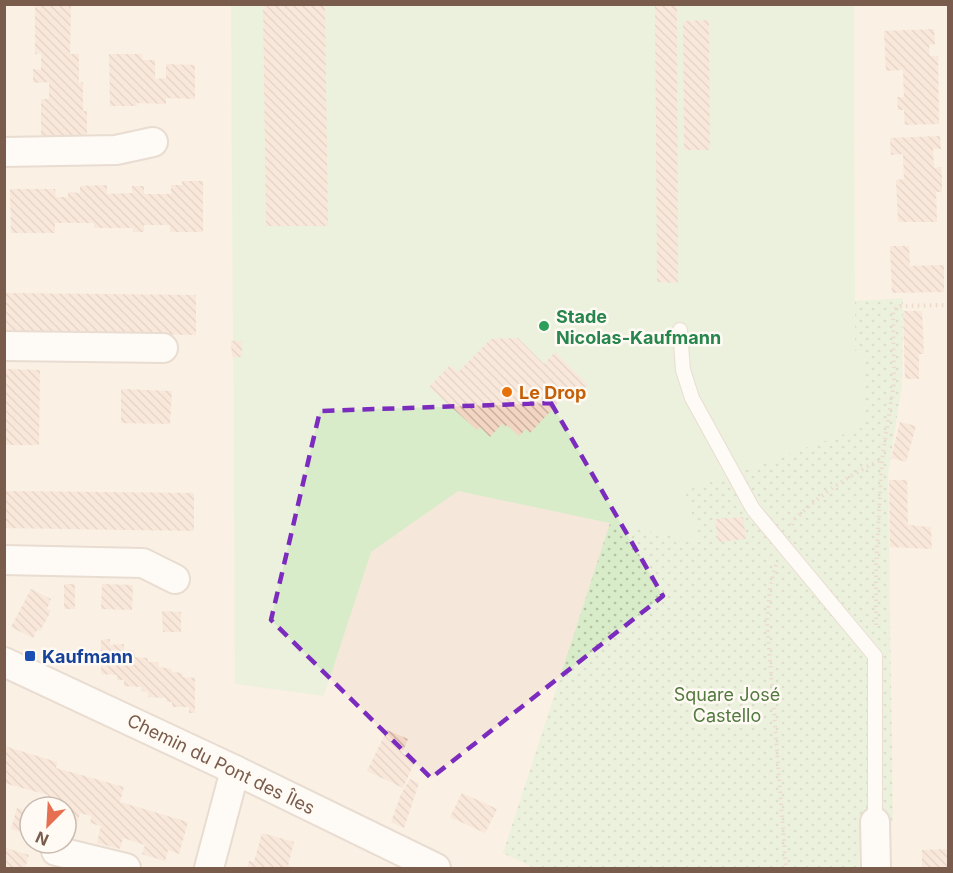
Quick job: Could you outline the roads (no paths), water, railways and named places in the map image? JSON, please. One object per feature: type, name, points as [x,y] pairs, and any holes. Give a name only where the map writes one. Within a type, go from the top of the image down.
[{"type":"street","points":[[4,152],[116,150],[153,142]]},
{"type":"street","points":[[4,346],[163,348]]},
{"type":"street","points":[[4,560],[143,563],[175,579]]},
{"type":"street","name":"Chemin du Pont des Îles","points":[[4,662],[235,770],[436,868]]},
{"type":"street","points":[[209,868],[235,770]]},
{"type":"street","points":[[875,822],[876,868]]},
{"type":"street","points":[[72,855],[126,868]]},
{"type":"lane","points":[[680,330],[683,370],[692,398],[753,509],[875,656],[875,822]]},
{"type":"place","name":"Stade Nicolas-Kaufmann","points":[[544,326]]},
{"type":"place","name":"Le Drop","points":[[507,392]]},
{"type":"place","name":"Kaufmann","points":[[30,656]]},
{"type":"park label","name":"Square José Castello","points":[[727,704]]}]
